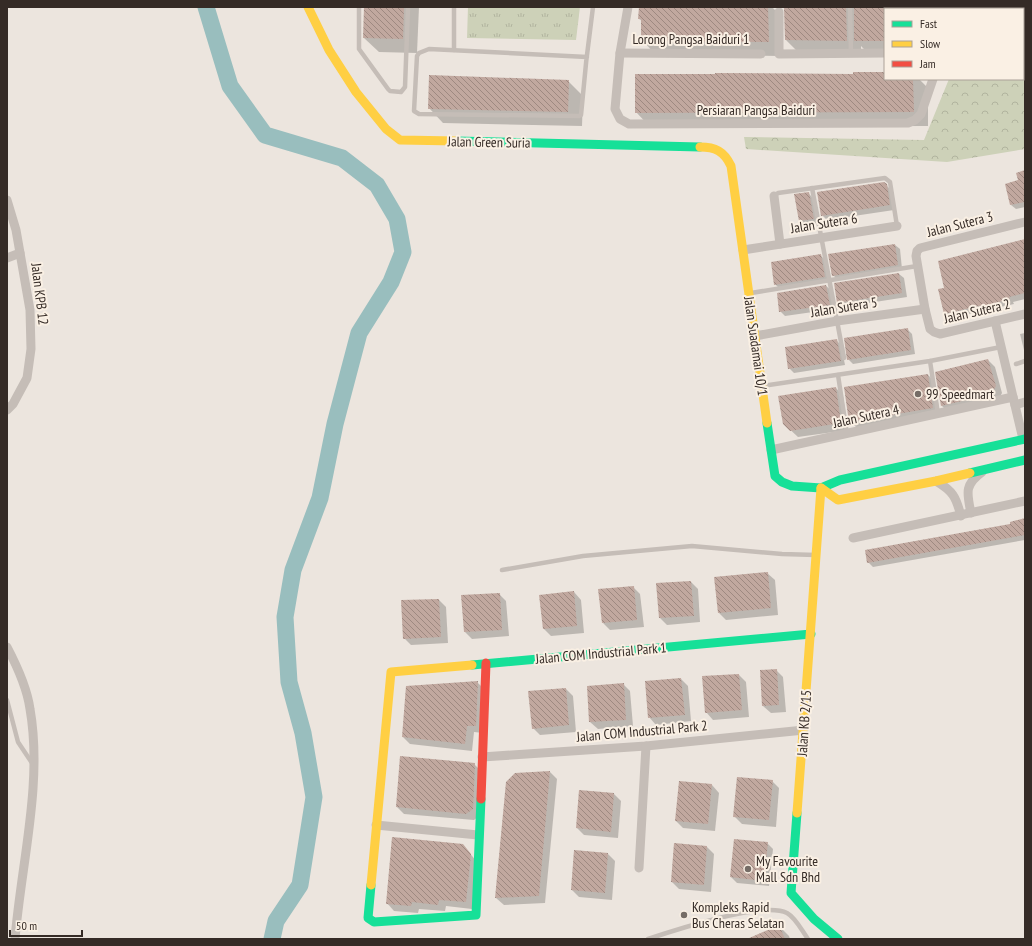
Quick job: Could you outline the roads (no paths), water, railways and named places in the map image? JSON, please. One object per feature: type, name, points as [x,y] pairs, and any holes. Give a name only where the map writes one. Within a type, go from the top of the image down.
[{"type":"street","name":"Jalan Green Suria","points":[[308,7],[329,50],[356,92],[386,129],[400,140],[709,147],[717,148],[728,159],[731,166]]},
{"type":"street","name":"Persiaran Pangsa Baiduri","points":[[628,7],[620,53],[615,109],[620,119],[629,124],[908,123],[915,120],[921,114],[933,80]]},
{"type":"street","points":[[779,12],[779,54],[884,53]]},
{"type":"street","name":"Lorong Pangsa Baiduri 1","points":[[620,53],[761,54]]},
{"type":"street","name":"Jalan Suadamai 10/1","points":[[731,166],[775,476],[782,482],[792,486],[821,488],[840,480],[1024,439]]},
{"type":"street","points":[[774,196],[780,244]]},
{"type":"street","name":"Jalan KPB 12","points":[[7,200],[16,230],[30,310],[31,350],[27,378],[13,404],[7,410]]},
{"type":"street","name":"Jalan Sutera 3","points":[[917,266],[916,256],[917,251],[920,248],[1025,222]]},
{"type":"street","name":"Jalan Sutera 6","points":[[743,250],[897,226]]},
{"type":"street","points":[[7,258],[20,253]]},
{"type":"street","name":"Jalan Sutera 2","points":[[917,266],[924,309],[930,329],[934,332],[940,334],[1025,314]]},
{"type":"street","name":"Jalan Sutera 5","points":[[755,336],[924,309]]},
{"type":"street","points":[[995,321],[1001,347],[1019,402],[1024,439]]},
{"type":"street","name":"Jalan Sutera 4","points":[[771,450],[938,414],[1019,402]]},
{"type":"street","points":[[821,488],[838,500],[936,481],[1025,460]]},
{"type":"street","points":[[971,514],[967,497],[968,489],[973,478],[985,470]]},
{"type":"street","points":[[936,481],[952,492],[956,499],[961,516]]},
{"type":"street","name":"Jalan KB 2/15","points":[[821,488],[792,892],[814,919],[838,939]]},
{"type":"street","points":[[853,538],[971,514],[1025,501]]},
{"type":"street","name":"Jalan COM Industrial Park 1","points":[[376,825],[391,672],[811,634]]},
{"type":"street","points":[[7,646],[20,673],[30,708],[34,765],[31,821],[18,907],[15,939]]},
{"type":"street","points":[[478,835],[376,825],[368,918],[374,922],[476,915],[486,664]]},
{"type":"street","name":"Jalan COM Industrial Park 2","points":[[482,757],[646,746],[804,730]]},
{"type":"street","points":[[639,868],[646,746]]},
{"type":"lane","points":[[359,7],[359,49],[388,89],[401,92],[405,87],[408,7]]},
{"type":"lane","points":[[454,7],[454,50]]},
{"type":"lane","points":[[587,56],[429,49],[419,53],[417,56],[414,111],[416,113],[577,117],[581,115],[593,7]]},
{"type":"lane","points":[[850,7],[851,54]]},
{"type":"lane","points":[[774,196],[778,193],[884,178],[888,179],[890,182],[897,226]]},
{"type":"lane","points":[[812,188],[844,358]]},
{"type":"lane","points":[[749,294],[917,266]]},
{"type":"lane","points":[[762,386],[930,361],[1001,347]]},
{"type":"lane","points":[[930,361],[938,414]]},
{"type":"lane","points":[[1016,364],[1025,362]]},
{"type":"lane","points":[[838,375],[847,434]]},
{"type":"lane","points":[[502,570],[583,556],[692,546],[782,554],[817,555]]},
{"type":"lane","points":[[7,700],[18,742],[34,765]]},
{"type":"lane","points":[[648,939],[744,913],[775,910],[788,913],[795,920],[808,939]]},
{"type":"waterway","points":[[206,7],[230,86],[265,135],[342,158],[377,185],[397,219],[403,252],[391,282],[359,333],[335,424],[320,498],[293,570],[285,617],[289,682],[303,733],[314,797],[300,885],[276,921],[272,939]]},
{"type":"place","name":"99 Speedmart","points":[[918,394]]},
{"type":"place","name":"My Favourite Mall Sdn Bhd","points":[[748,869]]},
{"type":"place","name":"Kompleks Rapid Bus Cheras Selatan","points":[[684,915]]}]
